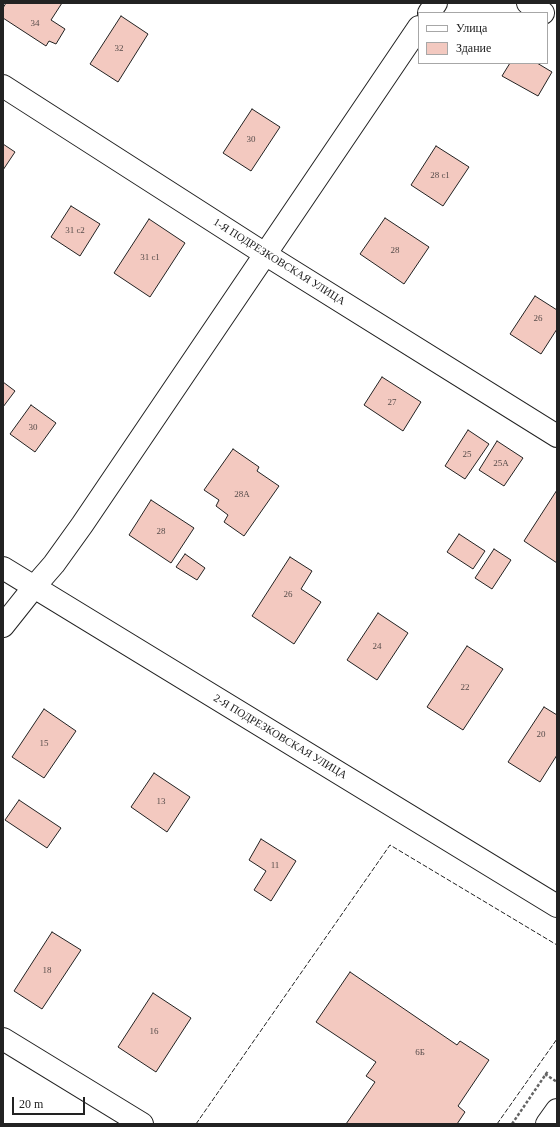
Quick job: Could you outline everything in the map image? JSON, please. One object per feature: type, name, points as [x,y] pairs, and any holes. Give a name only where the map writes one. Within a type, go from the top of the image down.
[{"type":"street","points":[[430,12],[436,3]]},
{"type":"street","points":[[528,3],[542,12]]},
{"type":"street","points":[[548,17],[557,22]]},
{"type":"street","points":[[3,626],[54,564],[82,525],[418,28]]},
{"type":"street","name":"1-Я ПОДРЕЗКОВСКАЯ УЛИЦА","points":[[3,86],[266,254],[557,436]]},
{"type":"street","name":"2-Я ПОДРЕЗКОВСКАЯ УЛИЦА","points":[[3,568],[557,906]]},
{"type":"street","points":[[3,1039],[142,1124]]},
{"type":"street","points":[[547,1124],[557,1110]]},
{"type":"path","points":[[512,1124],[548,1071]]},
{"type":"path","points":[[545,1074],[557,1082]]},
{"type":"building","points":[[6,3],[62,3],[51,20],[65,29],[56,44],[49,41],[46,46],[3,18],[3,8]]},
{"type":"building","points":[[121,16],[148,34],[118,82],[90,64]]},
{"type":"building","points":[[509,64],[539,64],[552,72],[538,96],[502,76]]},
{"type":"building","points":[[252,109],[280,127],[251,171],[223,153]]},
{"type":"building","points":[[3,144],[15,152],[3,170]]},
{"type":"building","points":[[436,146],[469,167],[443,206],[411,185]]},
{"type":"building","points":[[71,206],[100,224],[80,256],[51,237]]},
{"type":"building","points":[[385,218],[429,247],[404,284],[360,254]]},
{"type":"building","points":[[149,219],[185,243],[150,297],[114,273]]},
{"type":"building","points":[[535,296],[557,310],[557,329],[541,354],[510,334]]},
{"type":"building","points":[[382,377],[421,402],[403,431],[364,405]]},
{"type":"building","points":[[3,382],[15,391],[3,407]]},
{"type":"building","points":[[31,405],[56,423],[35,452],[10,434]]},
{"type":"building","points":[[468,430],[489,444],[465,479],[445,466]]},
{"type":"building","points":[[497,441],[523,458],[504,486],[479,470]]},
{"type":"building","points":[[233,449],[259,467],[257,471],[279,486],[244,536],[224,522],[228,515],[216,506],[219,500],[204,490]]},
{"type":"building","points":[[557,490],[557,563],[524,541]]},
{"type":"building","points":[[151,500],[194,528],[171,563],[129,535]]},
{"type":"building","points":[[459,534],[485,551],[473,569],[447,552]]},
{"type":"building","points":[[494,549],[511,560],[492,589],[475,578]]},
{"type":"building","points":[[185,554],[205,568],[197,580],[176,567]]},
{"type":"building","points":[[290,557],[312,571],[301,589],[321,602],[294,644],[252,616]]},
{"type":"building","points":[[378,613],[408,633],[377,680],[347,660]]},
{"type":"building","points":[[467,646],[503,669],[463,730],[427,707]]},
{"type":"building","points":[[544,707],[557,715],[557,755],[540,782],[508,762]]},
{"type":"building","points":[[44,709],[76,731],[44,778],[12,757]]},
{"type":"building","points":[[154,773],[190,797],[167,832],[131,807]]},
{"type":"building","points":[[19,800],[61,828],[47,848],[5,820]]},
{"type":"building","points":[[261,839],[296,861],[271,901],[254,890],[266,871],[249,860]]},
{"type":"building","points":[[52,932],[81,950],[42,1009],[14,991]]},
{"type":"building","points":[[350,972],[457,1045],[460,1041],[489,1060],[458,1106],[465,1112],[457,1124],[346,1124],[375,1082],[366,1076],[376,1062],[316,1022]]},
{"type":"building","points":[[153,993],[191,1018],[156,1072],[118,1047]]},
{"type":"fence","points":[[196,1124],[390,845],[557,945]]},
{"type":"fence","points":[[497,1124],[557,1039]]}]
